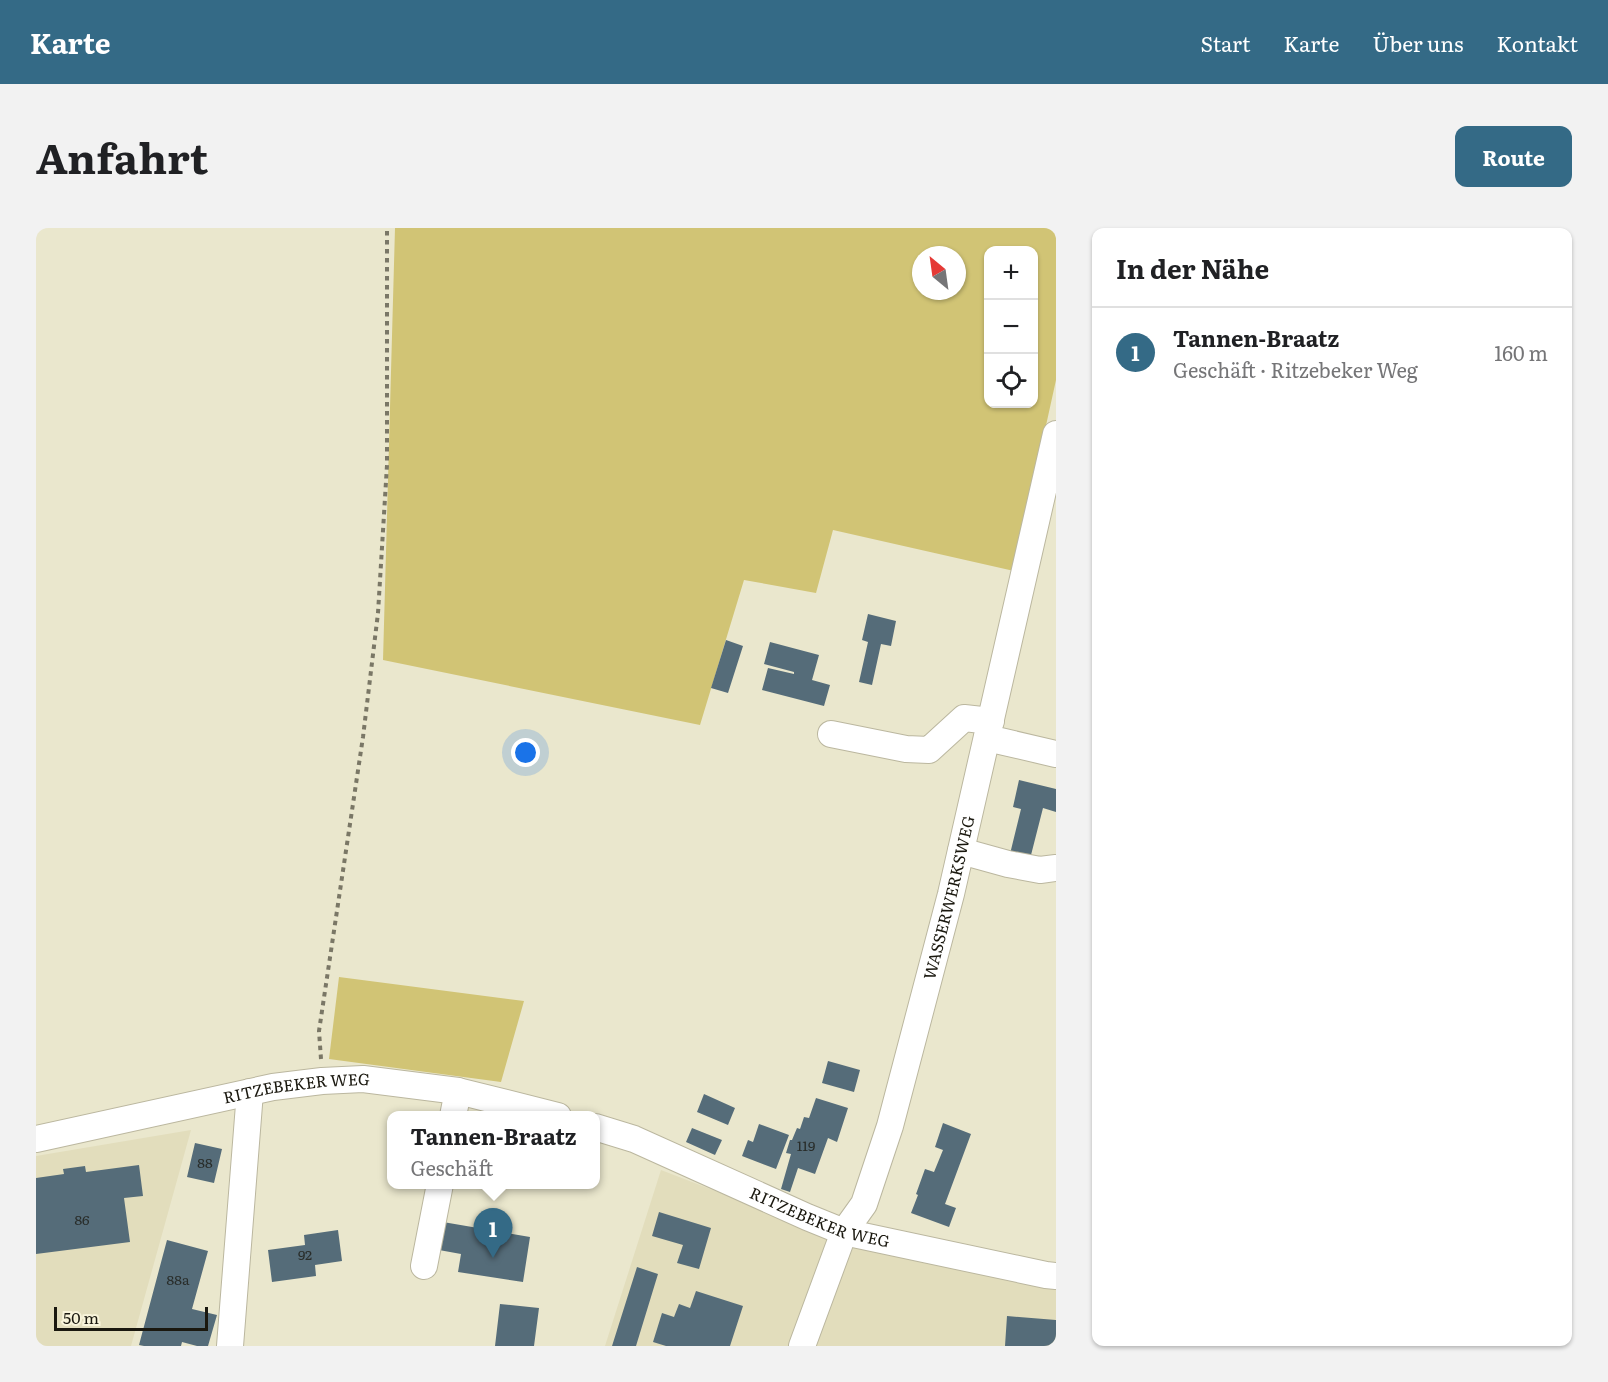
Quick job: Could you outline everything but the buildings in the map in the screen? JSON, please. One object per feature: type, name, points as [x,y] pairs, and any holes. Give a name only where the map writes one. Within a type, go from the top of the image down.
[{"type":"street","name":"WASSERWERKSWEG","points":[[802,1346],[844,1232],[864,1204],[890,1126],[961,851],[1056,434]]},
{"type":"street","points":[[831,734],[906,749],[929,750],[964,718],[989,730],[1056,754]]},
{"type":"street","points":[[961,851],[1040,870],[1056,867]]},
{"type":"street","name":"RITZEBEKER WEG","points":[[36,1139],[273,1087],[322,1081],[363,1079],[455,1103],[518,1111]]},
{"type":"street","points":[[230,1346],[250,1092]]},
{"type":"street","name":"RITZEBEKER WEG","points":[[600,1129],[634,1139],[844,1232],[1056,1276]]},
{"type":"street","points":[[424,1266],[439,1189]]},
{"type":"path","points":[[322,1081],[319,1031],[362,749],[378,613],[387,465],[387,228]]},
{"type":"shaded area","points":[[395,228],[1056,228],[1056,380],[1014,571],[833,530],[816,593],[744,580],[700,725],[383,660]]},
{"type":"shaded area","points":[[339,977],[524,1001],[501,1082],[329,1059]]},
{"type":"shaded area","points":[[191,1130],[131,1346],[36,1346],[36,1156]]},
{"type":"shaded area","points":[[661,1170],[868,1250],[1056,1284],[1056,1346],[605,1346]]},
{"type":"place","name":"Tannen-Braatz","points":[[493,1258]]}]
